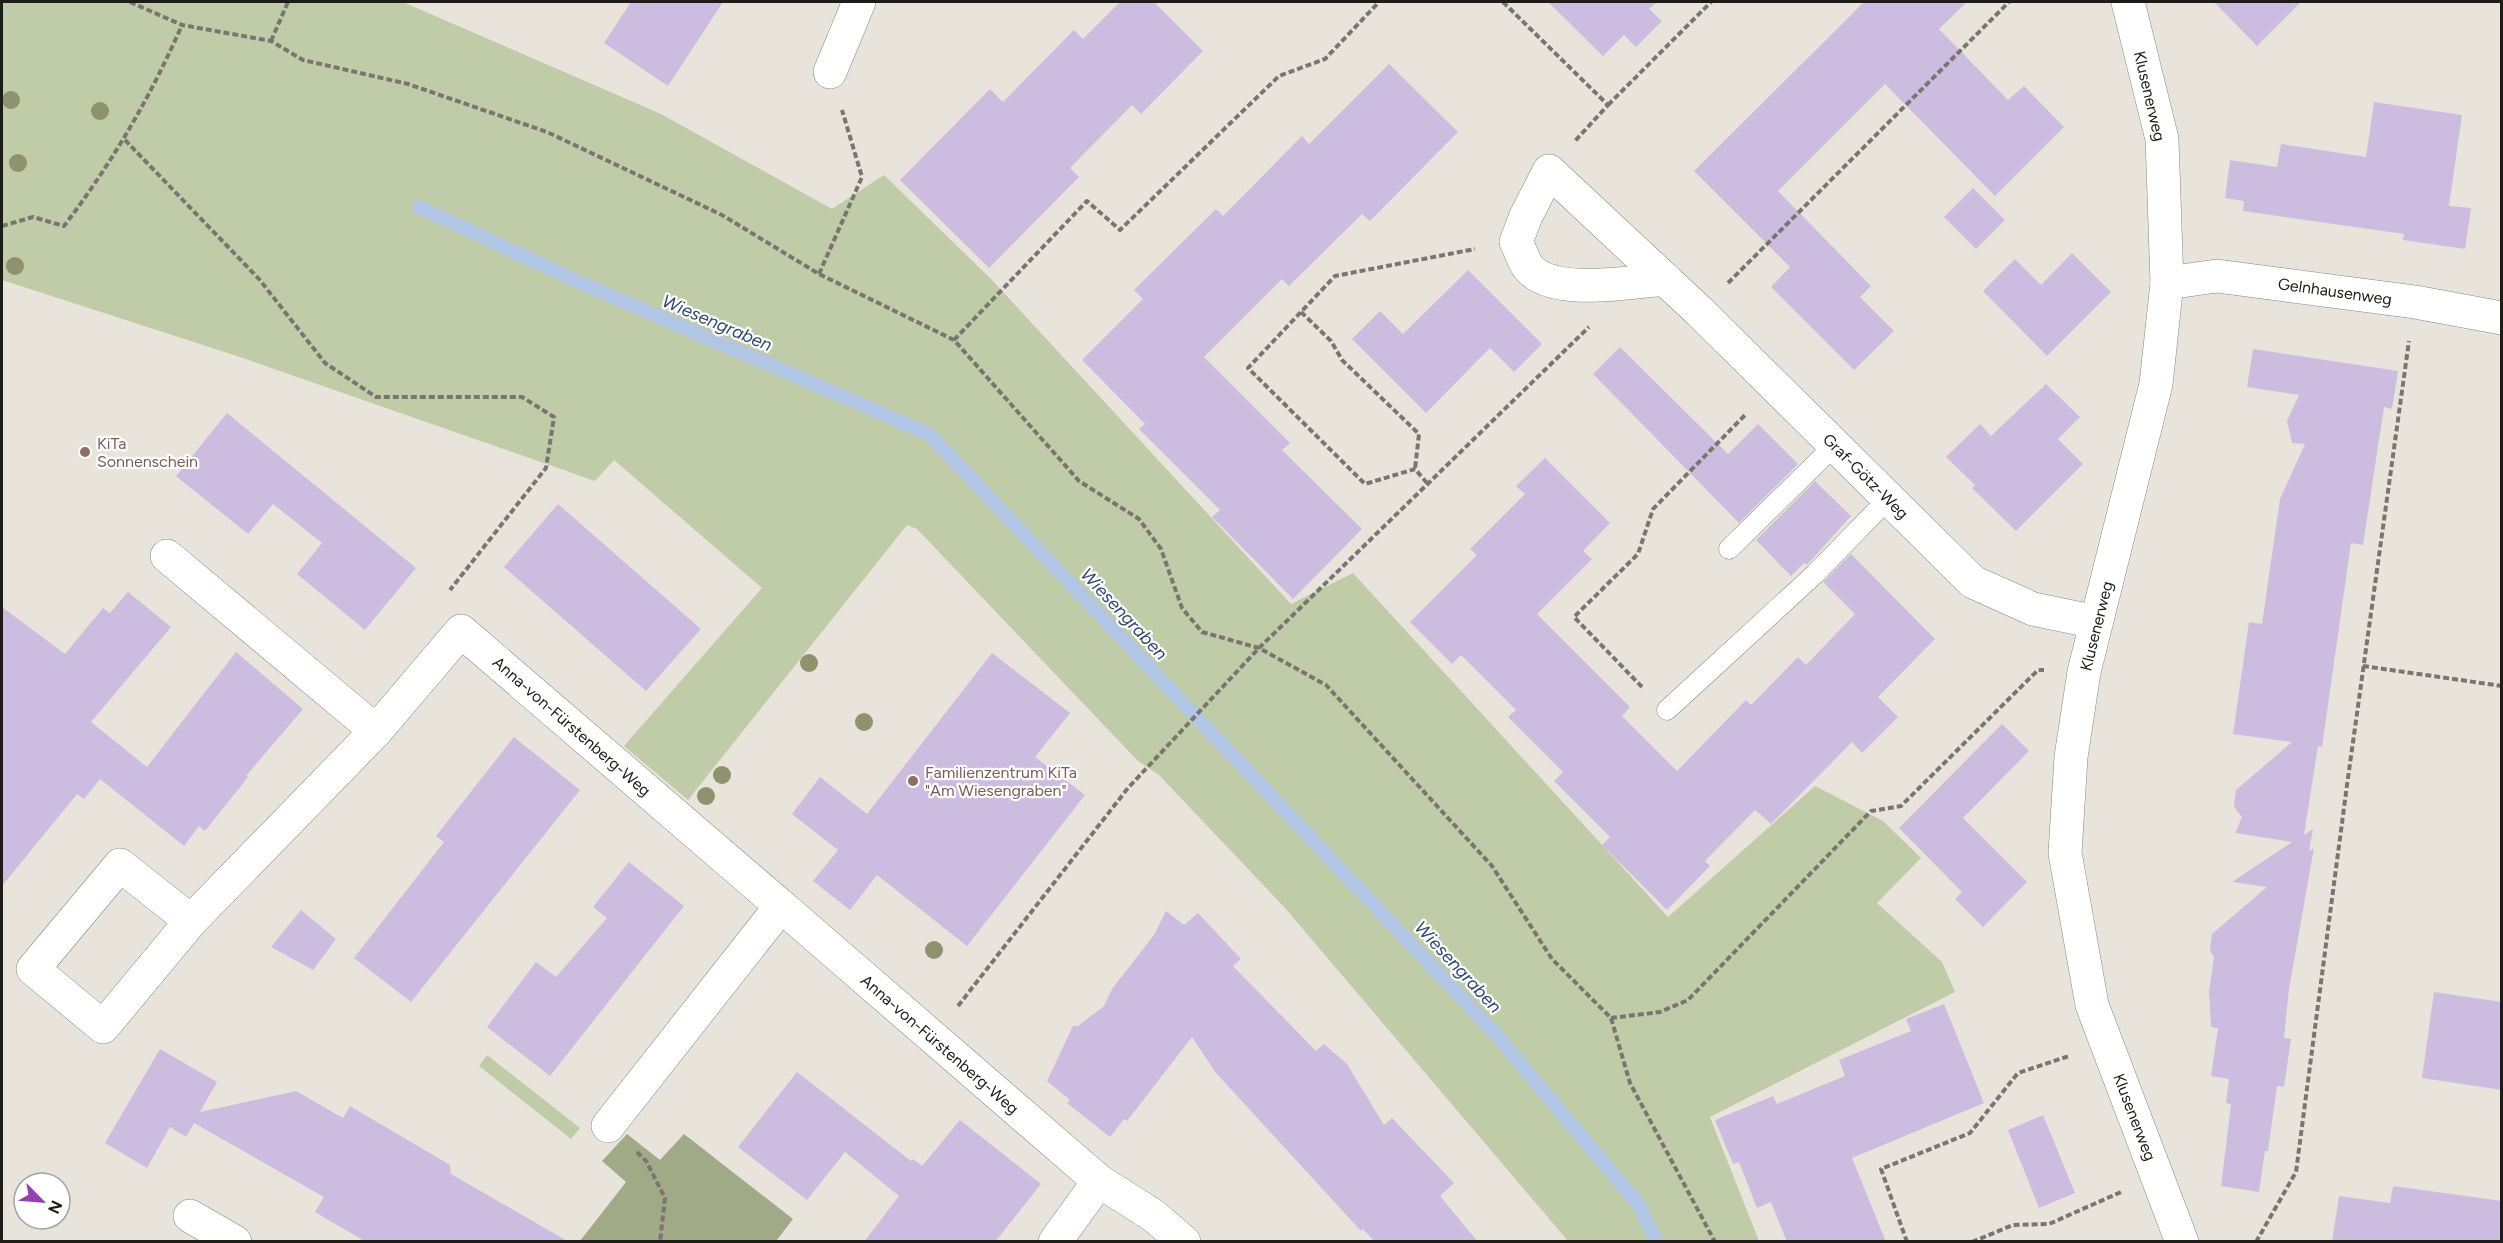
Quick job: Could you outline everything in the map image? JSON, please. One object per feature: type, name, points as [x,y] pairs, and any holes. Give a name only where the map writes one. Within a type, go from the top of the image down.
[{"type":"street","points":[[830,72],[859,2]]},
{"type":"street","name":"Klusenerweg","points":[[2128,2],[2162,139],[2167,283],[2156,384],[2084,672],[2071,757],[2065,853],[2092,1005],[2182,1242]]},
{"type":"street","points":[[1549,171],[1526,216],[1516,242],[1529,268],[1547,279],[1578,286],[1665,279]]},
{"type":"street","name":"Graf-Götz-Weg","points":[[1549,171],[1665,279],[1973,582],[2033,609],[2096,622]]},
{"type":"street","name":"Gelnhausenweg","points":[[2167,283],[2217,276],[2415,302],[2502,318]]},
{"type":"street","points":[[167,556],[376,731]]},
{"type":"street","points":[[191,921],[120,865],[33,969],[103,1027],[191,921],[376,731],[461,631]]},
{"type":"street","name":"Anna-von-Fürstenberg-Weg","points":[[461,631],[1099,1181],[1154,1216],[1184,1242]]},
{"type":"street","points":[[608,1126],[781,906]]},
{"type":"street","points":[[1055,1242],[1099,1181]]},
{"type":"street","points":[[190,1216],[235,1242]]},
{"type":"lane","points":[[1729,549],[1836,445]]},
{"type":"lane","points":[[1667,710],[1815,574],[1889,498]]},
{"type":"path","points":[[130,2],[182,25],[271,41],[303,60],[408,84],[547,132],[722,215],[819,274],[954,340],[1079,481],[1139,519],[1161,549],[1182,608],[1202,632],[1259,648],[1326,685],[1492,866],[1552,959],[1611,1018],[1630,1083],[1715,1242]]},
{"type":"path","points":[[271,41],[288,2]]},
{"type":"path","points":[[954,340],[1087,201],[1120,230],[1280,76],[1325,58],[1379,2]]},
{"type":"path","points":[[1503,2],[1608,105]]},
{"type":"path","points":[[1549,171],[1608,105],[1711,2]]},
{"type":"path","points":[[2,226],[33,217],[64,226],[104,173],[125,140],[159,77],[182,25]]},
{"type":"path","points":[[819,274],[862,177],[830,72]]},
{"type":"path","points":[[125,140],[260,279],[325,363],[376,397],[522,397],[554,417],[546,468],[436,608],[461,631]]},
{"type":"path","points":[[1415,469],[1365,484],[1248,368],[1335,276],[1516,242]]},
{"type":"path","points":[[2256,1242],[2296,1172],[2415,302]]},
{"type":"path","points":[[1301,312],[1331,340],[1342,360],[1419,435],[1415,469],[1427,483]]},
{"type":"path","points":[[1644,689],[1574,617],[1638,554],[1653,509],[1774,385]]},
{"type":"path","points":[[933,1038],[1128,788],[1259,648],[1358,553]]},
{"type":"path","points":[[2364,666],[2502,686]]},
{"type":"path","points":[[1611,1018],[1660,1012],[1688,1000],[1871,812],[1901,806],[2038,670],[2084,672]]},
{"type":"path","points":[[1907,1242],[1881,1169],[1970,1133],[2018,1074],[2106,1043]]},
{"type":"path","points":[[608,1126],[646,1161],[665,1198],[660,1242]]},
{"type":"path","points":[[1972,1242],[2013,1225],[2049,1224],[2157,1176]]},
{"type":"green space","points":[[2,2],[403,2],[661,114],[832,209],[884,175],[992,280],[1291,604],[1353,573],[1668,917],[1815,786],[1883,821],[1921,858],[1877,903],[1942,962],[1955,992],[1710,1117],[1759,1241],[1568,1241],[1285,908],[1159,775],[1138,761],[917,529],[907,525],[688,800],[624,746],[762,588],[614,460],[595,481],[240,357],[2,280]]},
{"type":"green space","points":[[487,1055],[580,1128],[571,1139],[479,1066]]},
{"type":"green space","points":[[627,1134],[660,1160],[684,1134],[793,1219],[776,1241],[580,1241],[626,1182],[602,1161]]},
{"type":"building","points":[[631,2],[723,2],[668,86],[604,43]]},
{"type":"building","points":[[1120,2],[1154,2],[1203,51],[1141,114],[1132,105],[1070,168],[1079,177],[989,268],[900,180],[990,89],[1003,102],[1074,30],[1083,39]]},
{"type":"building","points":[[1548,2],[1657,2],[1649,9],[1662,21],[1636,47],[1624,35],[1603,56]]},
{"type":"building","points":[[1864,2],[1967,2],[1939,29],[2008,100],[2024,86],[2064,127],[1995,196],[1885,84],[1778,191],[1871,286],[1860,297],[1894,331],[1854,370],[1771,287],[1790,267],[1694,171]]},
{"type":"building","points":[[2214,2],[2301,2],[2257,46]]},
{"type":"building","points":[[1389,64],[1458,132],[1370,221],[1362,214],[1289,286],[1282,279],[1204,357],[1290,443],[1282,450],[1362,529],[1293,599],[1212,517],[1220,510],[1139,429],[1145,424],[1082,360],[1143,299],[1134,290],[1216,209],[1223,216],[1302,136],[1309,144]]},
{"type":"building","points":[[2374,102],[2462,115],[2449,206],[2471,208],[2465,249],[2403,240],[2404,234],[2243,211],[2244,201],[2225,198],[2230,160],[2277,167],[2281,144],[2366,157]]},
{"type":"building","points":[[1973,188],[2005,220],[1976,249],[1944,217]]},
{"type":"building","points":[[2072,253],[2111,292],[2047,356],[1983,291],[2015,259],[2041,285]]},
{"type":"building","points":[[1468,270],[1542,344],[1514,372],[1490,348],[1426,413],[1352,339],[1380,311],[1403,334]]},
{"type":"building","points":[[1620,347],[1728,454],[1758,424],[1798,464],[1739,523],[1593,374]]},
{"type":"building","points":[[2253,349],[2398,371],[2392,409],[2384,407],[2363,545],[2351,543],[2322,747],[2318,746],[2304,835],[2313,829],[2309,851],[2314,848],[2289,989],[2284,1038],[2291,1039],[2284,1087],[2277,1086],[2268,1151],[2265,1151],[2259,1192],[2221,1186],[2231,1104],[2226,1103],[2229,1079],[2211,1076],[2218,1028],[2211,1027],[2209,992],[2214,957],[2210,951],[2212,934],[2267,887],[2232,882],[2292,842],[2235,833],[2242,817],[2234,807],[2236,790],[2292,742],[2233,734],[2249,622],[2262,624],[2280,499],[2305,444],[2292,443],[2287,421],[2299,395],[2247,387]]},
{"type":"building","points":[[2046,384],[2080,417],[2058,439],[2083,464],[2016,531],[1972,488],[1975,485],[1946,457],[1980,424],[1991,436]]},
{"type":"building","points":[[227,413],[416,568],[365,630],[297,574],[322,543],[273,504],[248,534],[176,476]]},
{"type":"building","points":[[1545,458],[1610,523],[1583,551],[1592,559],[1537,614],[1630,707],[1622,716],[1677,771],[1746,700],[1751,705],[1798,657],[1806,665],[1855,614],[1823,582],[1851,554],[1935,639],[1878,697],[1898,717],[1862,753],[1852,742],[1771,824],[1755,810],[1705,861],[1710,866],[1667,910],[1602,845],[1610,837],[1554,781],[1563,772],[1508,717],[1516,710],[1461,655],[1452,664],[1410,622],[1477,555],[1470,549],[1525,494],[1516,486]]},
{"type":"building","points":[[1815,481],[1851,516],[1807,565],[1804,563],[1791,576],[1756,540]]},
{"type":"building","points":[[558,504],[701,629],[646,691],[504,567]]},
{"type":"building","points":[[128,592],[171,627],[91,722],[147,767],[236,652],[303,709],[246,776],[248,777],[205,831],[199,826],[184,846],[100,779],[84,799],[77,794],[2,886],[2,607],[65,654],[103,608],[110,613]]},
{"type":"building","points":[[992,653],[1070,713],[1035,757],[1085,795],[967,946],[877,875],[850,910],[813,881],[838,850],[792,814],[820,777],[867,814]]},
{"type":"building","points":[[2002,724],[2029,751],[1963,818],[2027,882],[1983,927],[1955,899],[1962,892],[1899,828]]},
{"type":"building","points":[[514,737],[580,790],[411,1002],[354,958],[444,842],[436,836]]},
{"type":"building","points":[[629,862],[684,906],[550,1076],[487,1027],[536,962],[556,977],[607,918],[593,907]]},
{"type":"building","points":[[301,910],[336,939],[313,970],[271,947]]},
{"type":"building","points":[[1166,911],[1184,925],[1198,913],[1241,959],[1233,966],[1316,1051],[1324,1044],[1347,1064],[1384,1125],[1392,1118],[1454,1183],[1440,1196],[1478,1242],[1375,1242],[1363,1229],[1361,1231],[1216,1073],[1192,1037],[1127,1121],[1124,1119],[1110,1137],[1067,1103],[1070,1100],[1047,1081],[1073,1026],[1078,1026],[1104,1006],[1112,989],[1154,935]]},
{"type":"building","points":[[2434,992],[2502,1002],[2502,1090],[2422,1078]]},
{"type":"building","points":[[1944,1004],[1984,1103],[1852,1158],[1886,1242],[1787,1242],[1771,1202],[1757,1208],[1739,1162],[1733,1164],[1715,1120],[1773,1096],[1777,1104],[1845,1076],[1839,1060],[1911,1031],[1906,1019]]},
{"type":"building","points":[[160,1049],[217,1082],[200,1112],[296,1091],[343,1118],[350,1106],[450,1165],[451,1174],[569,1242],[366,1242],[315,1212],[324,1197],[194,1123],[186,1137],[170,1127],[147,1168],[105,1143]]},
{"type":"building","points":[[797,1072],[911,1161],[913,1159],[922,1166],[960,1120],[1041,1184],[995,1242],[864,1242],[899,1196],[845,1152],[807,1200],[738,1147]]},
{"type":"building","points":[[2043,1115],[2075,1193],[2039,1208],[2008,1130]]},
{"type":"building","points":[[2393,1186],[2502,1201],[2502,1242],[2332,1242],[2339,1196],[2390,1203]]},
{"type":"waterway","name":"Wiesengraben","points":[[419,207],[579,282],[929,434],[1494,1032],[1638,1204],[1657,1242]]},
{"type":"place","name":"KiTa Sonnenschein","points":[[85,452]]},
{"type":"place","name":"Familienzentrum KiTa \"Am Wiesengraben\"","points":[[913,781]]}]
